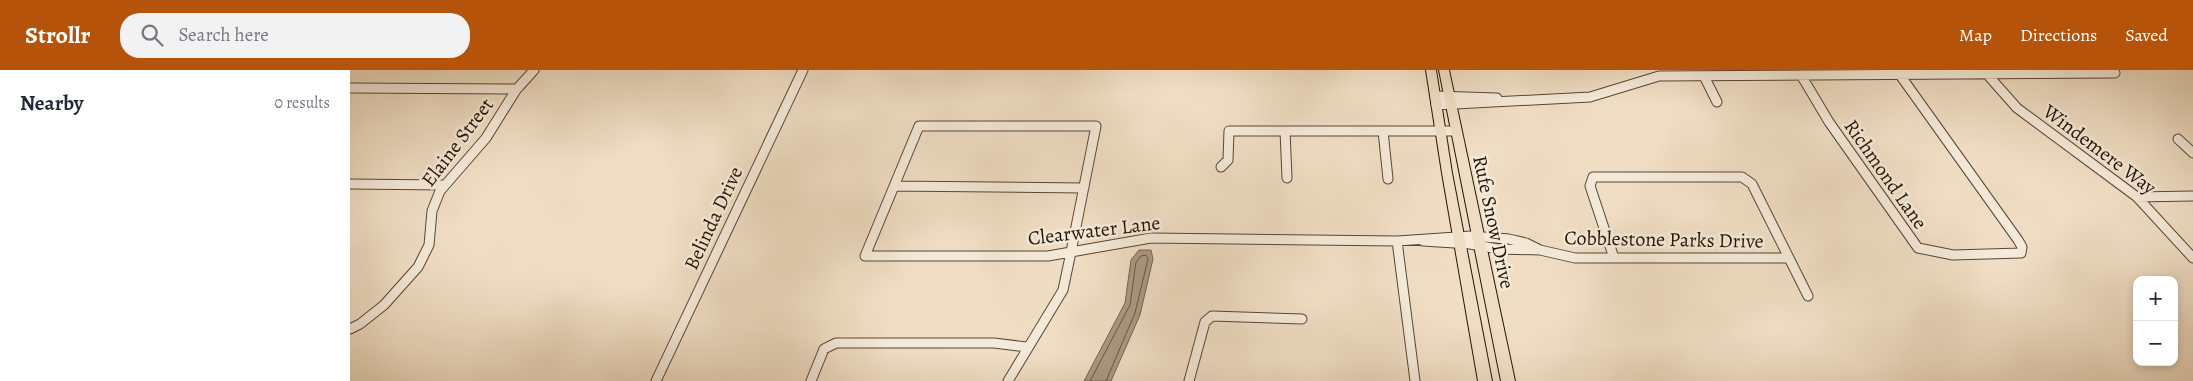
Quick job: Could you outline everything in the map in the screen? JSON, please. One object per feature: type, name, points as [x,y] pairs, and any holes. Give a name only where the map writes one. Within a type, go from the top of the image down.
[{"type":"main road","name":"Rufe Snow Drive","points":[[1431,70],[1440,131],[1508,381]]},
{"type":"main road","name":"Rufe Snow Drive","points":[[1444,70],[1456,131],[1485,381]]},
{"type":"street","name":"Elaine Street","points":[[350,329],[367,320],[398,291],[425,256],[429,245],[431,210],[444,185],[496,125],[516,89],[534,70]]},
{"type":"street","name":"Belinda Drive","points":[[656,381],[803,70]]},
{"type":"street","points":[[1436,101],[1590,97],[1604,94],[1641,79],[1659,76],[2115,73],[2112,70]]},
{"type":"street","name":"Windemere Way","points":[[1986,73],[2017,108],[2137,197],[2193,258]]},
{"type":"street","name":"Richmond Lane","points":[[1801,75],[1829,122],[1918,248],[1930,253],[1963,255],[2021,253],[2022,247],[2018,240],[1900,75]]},
{"type":"street","points":[[1704,76],[1718,102]]},
{"type":"street","points":[[350,88],[516,89]]},
{"type":"street","points":[[1008,381],[1063,290],[1072,253],[1096,126],[919,126],[894,186],[1084,188]]},
{"type":"street","points":[[1285,130],[1287,178]]},
{"type":"street","points":[[1221,167],[1228,160],[1229,131],[1456,131]]},
{"type":"street","points":[[1383,131],[1388,179]]},
{"type":"street","points":[[2178,139],[2193,153]]},
{"type":"street","points":[[1614,258],[1590,186],[1590,179],[1604,176],[1736,176],[1746,178],[1752,184],[1808,296]]},
{"type":"street","points":[[350,184],[444,185]]},
{"type":"street","name":"Clearwater Lane","points":[[894,186],[865,256],[1048,256],[1151,238],[1418,240],[1435,244],[1469,241]]},
{"type":"street","points":[[2137,197],[2193,196]]},
{"type":"street","points":[[1397,241],[1415,381]]},
{"type":"street","name":"Cobblestone Parks Drive","points":[[1469,241],[1498,249],[1540,250],[1566,257],[1789,258]]},
{"type":"street","points":[[1189,381],[1206,322],[1212,316],[1302,319]]},
{"type":"street","points":[[811,381],[824,349],[836,343],[994,343],[1027,347]]},
{"type":"water","points":[[1139,250],[1151,250],[1153,259],[1140,315],[1111,381],[1084,381],[1125,303],[1131,260]]}]
